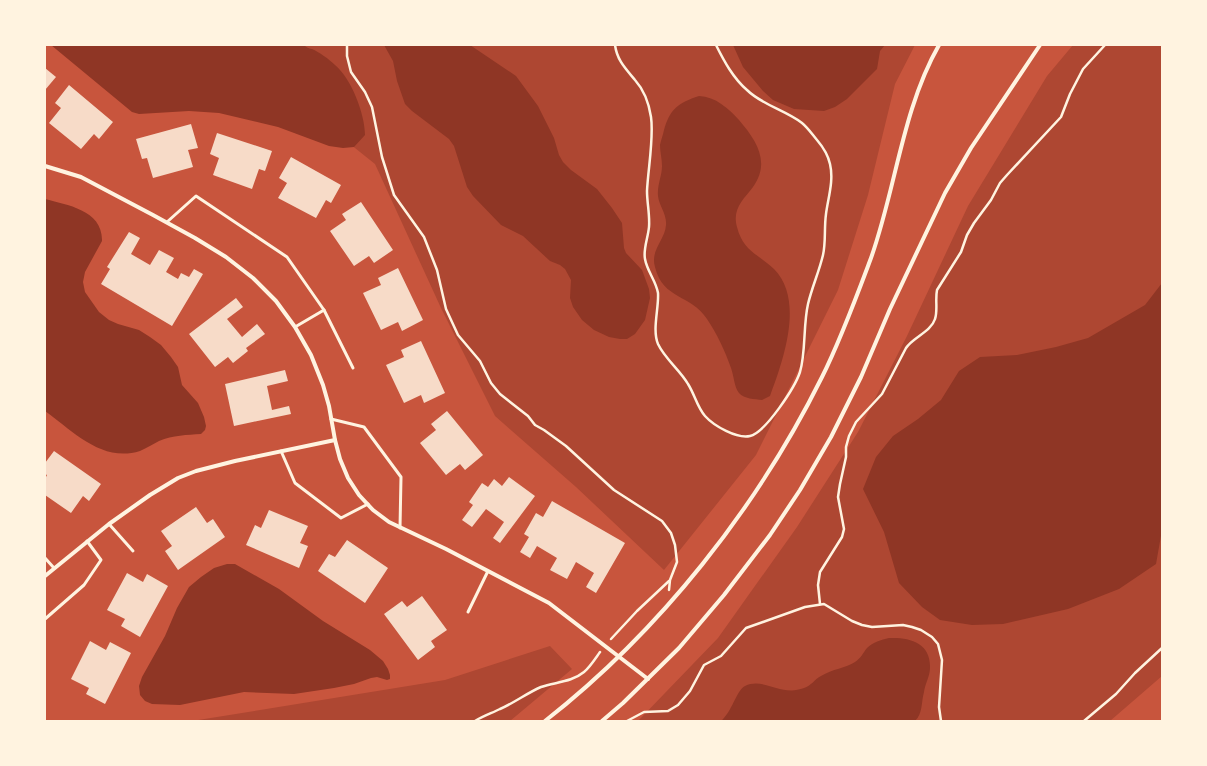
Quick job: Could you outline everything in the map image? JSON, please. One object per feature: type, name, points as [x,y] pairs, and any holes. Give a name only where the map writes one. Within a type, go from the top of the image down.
[{"type":"street","points":[[544,721],[619,656],[672,599],[730,528],[788,440],[822,378],[844,328],[871,256],[887,207],[915,97],[930,61],[939,45]]},
{"type":"street","points":[[602,721],[679,648],[724,595],[770,535],[800,490],[831,437],[861,377],[890,309],[945,193],[971,148],[1040,45]]},
{"type":"street","points":[[45,166],[81,177],[195,238],[226,257],[254,278],[276,301],[295,327],[311,355],[323,385],[340,459],[348,478],[359,495],[373,510],[388,522],[549,603],[648,678]]},
{"type":"street","points":[[45,576],[109,524],[150,495],[178,478],[202,469],[335,440]]},
{"type":"lane","points":[[167,222],[196,196],[287,257],[324,310],[353,368]]},
{"type":"lane","points":[[295,327],[324,310]]},
{"type":"lane","points":[[331,419],[364,427],[401,477],[400,528]]},
{"type":"lane","points":[[281,451],[295,483],[340,518],[368,504]]},
{"type":"lane","points":[[109,524],[133,551]]},
{"type":"lane","points":[[45,619],[84,585],[101,560],[87,541]]},
{"type":"lane","points":[[45,558],[54,568]]},
{"type":"lane","points":[[468,612],[488,572]]},
{"type":"path","points":[[347,45],[351,72],[365,92],[372,107],[382,157],[394,195],[424,237],[437,270],[446,309],[458,335],[480,361],[491,383],[500,394],[528,416],[535,425],[566,446],[614,490],[662,521],[671,533],[675,545],[677,562],[670,580],[669,591],[672,599]]},
{"type":"path","points":[[615,45],[617,56],[626,71],[636,80],[644,95],[651,119],[647,192],[649,224],[644,254],[658,294],[656,334],[658,343],[688,383],[699,409],[706,418],[732,434],[751,436],[760,430],[774,415],[795,384],[799,374],[806,314],[823,254],[825,241],[826,216],[831,184],[830,165],[822,147],[804,124],[768,105],[747,91],[729,69],[716,45]]},
{"type":"path","points":[[820,604],[818,585],[820,572],[842,537],[844,529],[838,497],[846,458],[846,447],[856,422],[882,394],[910,342],[933,324],[936,314],[937,290],[961,252],[967,235],[974,223],[991,200],[1000,183],[1061,117],[1070,94],[1083,69],[1105,45]]},
{"type":"path","points":[[475,721],[501,709],[536,689],[554,683],[566,682],[585,672],[605,646],[637,611],[670,580]]},
{"type":"path","points":[[627,721],[644,712],[668,711],[678,705],[690,691],[704,665],[721,656],[746,628],[805,607],[820,604],[830,606],[852,621],[862,625],[872,627],[903,625],[921,630],[932,637],[938,644],[942,660],[939,707],[941,721]]},
{"type":"path","points":[[1084,721],[1116,694],[1135,673],[1162,648]]},
{"type":"shaded area","points":[[51,45],[304,45],[330,60],[346,78],[352,87],[360,107],[365,135],[354,147],[343,148],[329,146],[278,127],[219,113],[189,111],[139,114],[132,112]]},
{"type":"shaded area","points":[[226,45],[915,45],[895,84],[868,195],[838,290],[756,455],[664,570],[576,487],[495,416],[441,308],[375,164]]},
{"type":"shaded area","points":[[384,45],[470,45],[516,76],[538,106],[554,138],[559,155],[563,162],[571,170],[597,189],[622,223],[624,248],[626,253],[642,270],[649,289],[650,298],[645,320],[635,334],[627,339],[609,337],[594,330],[582,320],[573,307],[570,298],[571,280],[565,269],[550,261],[523,236],[501,225],[473,196],[467,187],[454,146],[449,139],[405,104],[397,81],[393,61]]},
{"type":"shaded area","points":[[733,45],[885,45],[880,51],[877,69],[847,99],[835,107],[824,111],[794,109],[773,100],[763,91],[743,67]]},
{"type":"shaded area","points":[[1073,45],[1162,45],[1162,676],[1110,721],[638,721],[718,638],[797,527],[858,432],[907,336],[968,206],[1047,76]]},
{"type":"shaded area","points":[[699,96],[711,98],[726,107],[735,116],[756,143],[761,160],[761,169],[758,178],[737,210],[737,227],[743,242],[747,247],[774,269],[783,282],[788,297],[790,314],[785,349],[780,366],[770,396],[762,400],[747,398],[739,393],[723,349],[707,319],[693,305],[664,286],[655,267],[654,255],[663,236],[666,225],[658,196],[662,166],[660,143],[666,123],[672,112],[680,104]]},
{"type":"shaded area","points":[[45,199],[73,207],[90,216],[97,222],[101,231],[102,241],[85,272],[83,282],[85,292],[99,312],[109,320],[139,330],[161,345],[171,357],[178,367],[182,385],[198,403],[204,417],[206,426],[205,430],[201,434],[180,436],[159,441],[140,451],[126,454],[113,453],[101,449],[77,436],[45,411]]},
{"type":"shaded area","points":[[1162,283],[1162,530],[1156,564],[1119,589],[1068,609],[1003,624],[972,625],[940,620],[922,607],[899,583],[884,532],[863,489],[876,457],[893,436],[918,419],[941,400],[959,371],[980,357],[1017,355],[1056,347],[1088,338],[1145,305]]},
{"type":"shaded area","points":[[227,564],[235,564],[279,589],[323,621],[370,650],[383,661],[388,669],[390,679],[387,680],[377,677],[354,684],[294,694],[244,692],[180,705],[152,704],[145,701],[140,695],[139,686],[142,677],[165,636],[177,608],[189,587],[214,568]]},
{"type":"shaded area","points":[[889,638],[911,640],[918,643],[923,647],[929,659],[930,671],[921,711],[915,721],[721,721],[725,717],[739,692],[745,686],[759,684],[788,690],[804,688],[809,686],[819,677],[855,662],[869,646]]},
{"type":"shaded area","points":[[550,646],[572,669],[510,721],[192,721],[445,680]]},
{"type":"building","points":[[45,68],[56,77],[45,90]]},
{"type":"building","points":[[69,85],[113,122],[99,139],[94,134],[81,149],[49,123],[61,108],[55,103]]},
{"type":"building","points":[[191,124],[198,148],[188,150],[193,167],[153,178],[147,158],[142,159],[136,139]]},
{"type":"building","points":[[217,133],[272,151],[265,171],[259,169],[252,189],[213,175],[219,158],[210,154]]},
{"type":"building","points":[[291,157],[341,185],[331,203],[326,200],[316,218],[278,198],[287,183],[279,178]]},
{"type":"building","points":[[361,202],[393,250],[374,263],[369,256],[354,266],[330,231],[346,220],[342,214]]},
{"type":"building","points":[[129,232],[140,238],[131,254],[150,265],[159,250],[174,258],[166,272],[178,279],[181,273],[189,277],[194,269],[203,274],[172,326],[101,284],[110,269],[107,267]]},
{"type":"building","points":[[398,268],[423,320],[402,331],[398,322],[381,330],[363,293],[381,285],[378,278]]},
{"type":"building","points":[[236,298],[243,307],[227,319],[242,337],[257,324],[265,334],[246,348],[248,351],[233,363],[228,357],[215,367],[189,334]]},
{"type":"building","points":[[421,341],[445,393],[424,403],[421,395],[404,403],[386,365],[404,357],[401,350]]},
{"type":"building","points":[[285,370],[288,381],[267,386],[272,410],[289,406],[291,414],[234,426],[225,384]]},
{"type":"building","points":[[447,411],[483,455],[465,470],[460,464],[446,475],[420,443],[436,430],[431,424]]},
{"type":"building","points":[[54,451],[101,484],[89,501],[83,496],[71,513],[45,495],[45,479],[47,475],[45,474],[45,463]]},
{"type":"building","points":[[509,477],[535,496],[500,543],[493,538],[504,522],[486,509],[472,527],[462,520],[473,505],[469,502],[482,483],[488,487],[494,479],[502,486]]},
{"type":"building","points":[[552,501],[625,543],[596,593],[586,587],[594,573],[576,562],[567,579],[550,570],[557,558],[537,546],[530,558],[520,552],[529,537],[524,534],[536,513],[543,517]]},
{"type":"building","points":[[196,507],[207,523],[213,519],[225,537],[178,570],[165,551],[172,546],[161,531]]},
{"type":"building","points":[[269,510],[308,526],[300,543],[308,546],[299,568],[246,545],[255,525],[261,528]]},
{"type":"building","points":[[347,540],[388,568],[365,603],[318,571],[329,554],[335,557]]},
{"type":"building","points":[[127,573],[143,582],[147,574],[168,586],[140,637],[121,626],[125,619],[107,610]]},
{"type":"building","points":[[422,596],[447,630],[431,641],[435,647],[418,660],[384,614],[402,601],[407,607]]},
{"type":"building","points":[[90,641],[106,650],[110,642],[131,653],[105,704],[86,694],[89,688],[71,679]]}]
